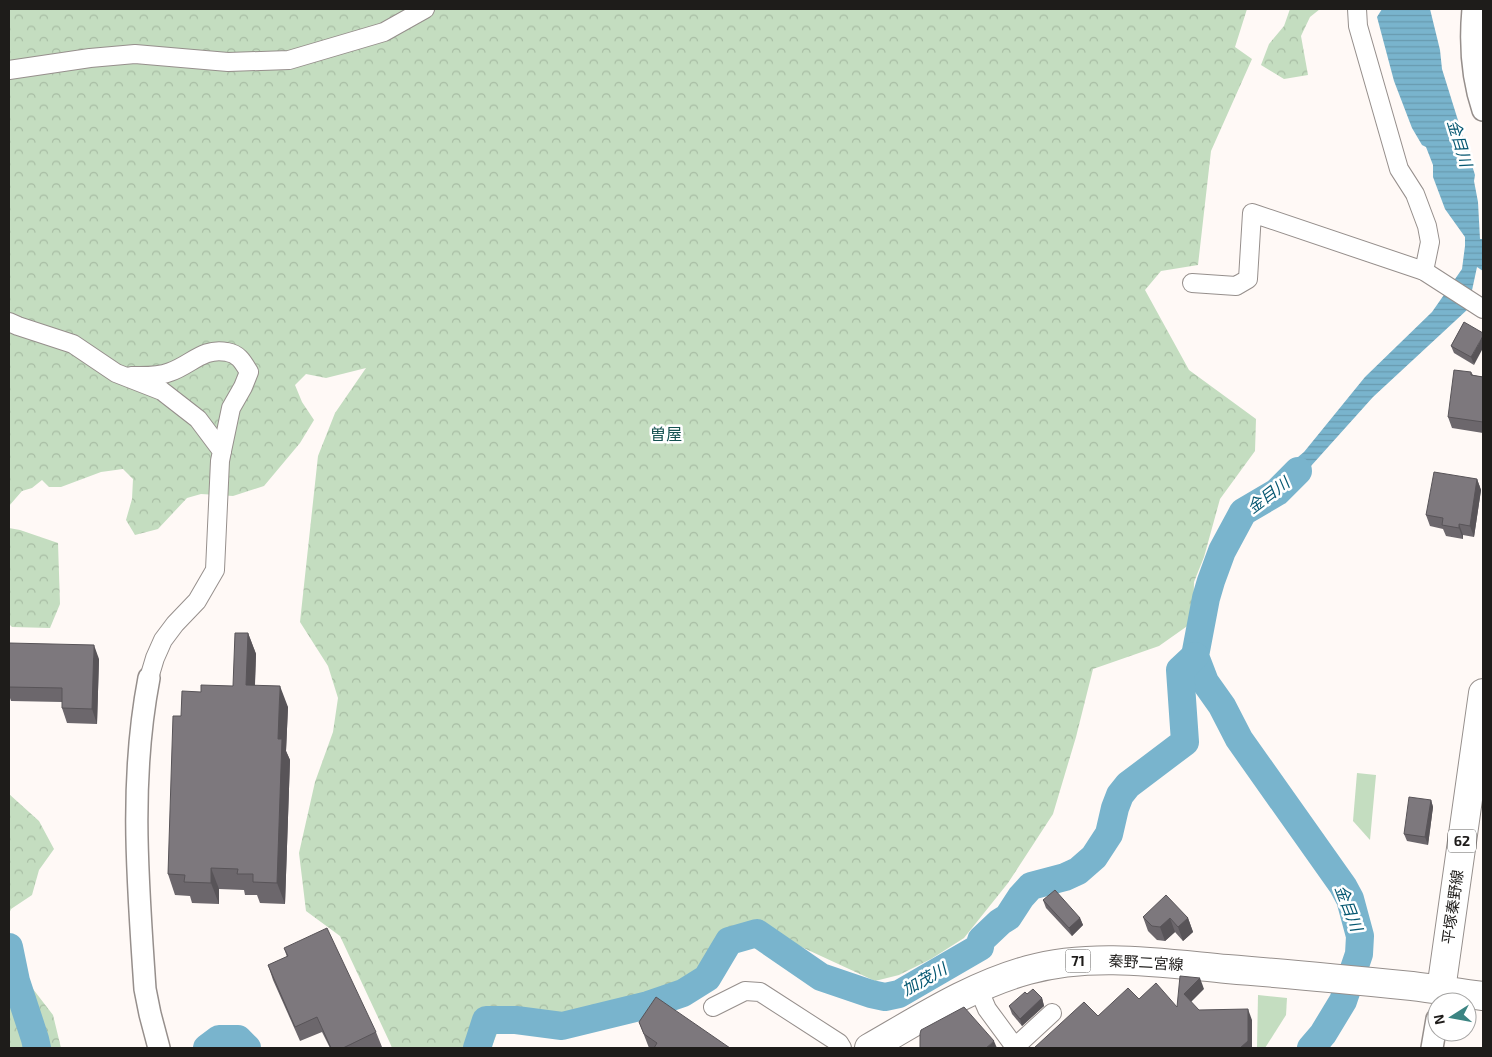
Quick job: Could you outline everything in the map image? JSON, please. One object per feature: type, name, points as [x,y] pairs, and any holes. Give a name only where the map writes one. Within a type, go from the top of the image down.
[{"type":"main road","name":"平塚秦野線","points":[[1442,992],[1483,693]]},
{"type":"main road","name":"秦野二宮線","points":[[869,1048],[959,997],[1004,977],[1029,970],[1078,961],[1113,960],[1166,963],[1406,986],[1427,992]]},
{"type":"street","points":[[9,70],[90,58],[135,54],[228,62],[289,60],[384,32],[424,9]]},
{"type":"street","points":[[1357,9],[1358,26],[1399,170],[1415,194],[1427,226],[1430,242],[1427,272]]},
{"type":"street","points":[[1473,9],[1473,67],[1483,110]]},
{"type":"street","points":[[1192,284],[1236,286],[1248,279],[1252,214],[1427,272],[1483,309]]},
{"type":"street","points":[[9,322],[73,344],[116,373],[162,391],[198,419],[222,451]]},
{"type":"street","points":[[126,376],[160,376],[172,372],[204,354],[218,350],[234,353],[242,360],[249,372],[231,408],[220,461],[215,570],[197,601],[163,640],[149,678],[140,738],[137,771],[136,830],[145,989],[159,1048]]},
{"type":"street","points":[[978,988],[987,1009],[1015,1048],[1052,1013]]},
{"type":"street","points":[[714,1007],[745,990],[760,992],[839,1043],[842,1048]]},
{"type":"green space","points":[[9,9],[1247,9],[1235,47],[1252,59],[1211,151],[1198,265],[1161,271],[1145,290],[1189,370],[1256,419],[1255,451],[1220,499],[1204,557],[1194,582],[1193,622],[1159,646],[1093,669],[1076,737],[1053,814],[1008,883],[964,938],[931,959],[899,975],[875,981],[769,932],[715,949],[683,985],[498,1031],[491,1048],[392,1048],[340,936],[306,911],[299,853],[315,782],[333,732],[338,698],[328,666],[300,622],[318,456],[335,413],[366,368],[326,378],[306,374],[295,385],[302,402],[314,420],[300,443],[264,486],[233,496],[201,494],[187,498],[158,529],[135,535],[126,520],[132,499],[133,479],[123,469],[101,472],[61,487],[49,487],[42,480],[32,488],[22,491],[9,506]]},
{"type":"green space","points":[[1290,9],[1320,9],[1310,17],[1301,36],[1308,75],[1284,79],[1261,65],[1269,44],[1284,26]]},
{"type":"green space","points":[[9,528],[58,543],[60,604],[50,628],[12,627],[9,624]]},
{"type":"green space","points":[[1357,773],[1376,775],[1370,840],[1353,821]]},
{"type":"green space","points":[[9,794],[39,821],[54,849],[39,870],[32,895],[11,909],[9,914]]},
{"type":"green space","points":[[9,940],[17,950],[18,964],[33,989],[53,1015],[61,1048],[9,1048]]},
{"type":"green space","points":[[1258,995],[1287,998],[1286,1015],[1265,1048],[1257,1048]]},
{"type":"water","points":[[1382,9],[1430,9],[1440,50],[1442,69],[1475,175],[1480,239],[1483,239],[1483,271],[1477,267],[1468,309],[1373,397],[1311,466],[1285,499],[1267,501],[1292,462],[1304,452],[1365,377],[1432,312],[1462,269],[1465,237],[1445,209],[1433,177],[1433,165],[1426,147],[1422,145],[1412,128],[1394,81],[1377,17]]},
{"type":"building","points":[[1464,322],[1483,333],[1471,357],[1451,346]]},
{"type":"building","points":[[1454,370],[1471,372],[1471,375],[1483,377],[1483,422],[1448,417]]},
{"type":"building","points":[[1434,472],[1477,479],[1470,526],[1459,524],[1459,528],[1442,525],[1443,518],[1426,515]]},
{"type":"building","points":[[235,633],[248,633],[246,685],[280,686],[278,739],[282,739],[277,883],[253,882],[253,874],[237,874],[238,869],[211,868],[211,883],[184,882],[185,875],[168,874],[173,716],[181,716],[182,691],[201,692],[201,685],[233,686]]},
{"type":"building","points":[[9,643],[94,645],[92,709],[62,708],[62,688],[9,687]]},
{"type":"building","points":[[1409,797],[1431,800],[1425,837],[1404,834]]},
{"type":"building","points":[[1055,890],[1080,918],[1069,928],[1043,900]]},
{"type":"building","points":[[1166,895],[1188,918],[1178,927],[1170,918],[1160,927],[1152,926],[1143,917]]},
{"type":"building","points":[[327,928],[376,1032],[343,1048],[331,1048],[317,1017],[295,1027],[268,965],[288,956],[284,948]]},
{"type":"building","points":[[1180,976],[1200,978],[1184,994],[1199,1010],[1248,1009],[1248,1041],[1240,1048],[1034,1048],[1084,1002],[1098,1016],[1128,988],[1139,999],[1156,983],[1177,1007]]},
{"type":"building","points":[[1033,989],[1042,998],[1020,1019],[1009,1006],[1025,992],[1027,994]]},
{"type":"building","points":[[656,997],[730,1048],[654,1048],[657,1043],[644,1034],[639,1022]]},
{"type":"building","points":[[964,1007],[994,1041],[986,1048],[920,1048],[921,1030]]},
{"type":"waterway","name":"金目川","points":[[1298,471],[1277,492],[1243,512],[1222,551],[1211,581],[1195,656],[1205,682],[1222,706],[1239,739],[1343,886],[1350,899],[1360,936],[1359,954],[1343,1001],[1323,1034],[1311,1048]]},
{"type":"waterway","name":"加茂川","points":[[477,1048],[486,1020],[516,1020],[562,1026],[648,1005],[683,993],[707,978],[729,941],[757,933],[821,977],[871,994],[885,997],[899,994],[980,947],[981,940],[1008,917],[1031,886],[1065,877],[1078,871],[1094,857],[1109,834],[1120,795],[1128,785],[1185,742],[1180,670],[1195,656]]},
{"type":"waterway","name":"加茂川","points":[[9,947],[16,981],[37,1048]]},
{"type":"waterway","name":"加茂川","points":[[207,1048],[219,1039],[238,1039],[247,1048]]},
{"type":"district","name":"曽屋","points":[[666,434]]}]
